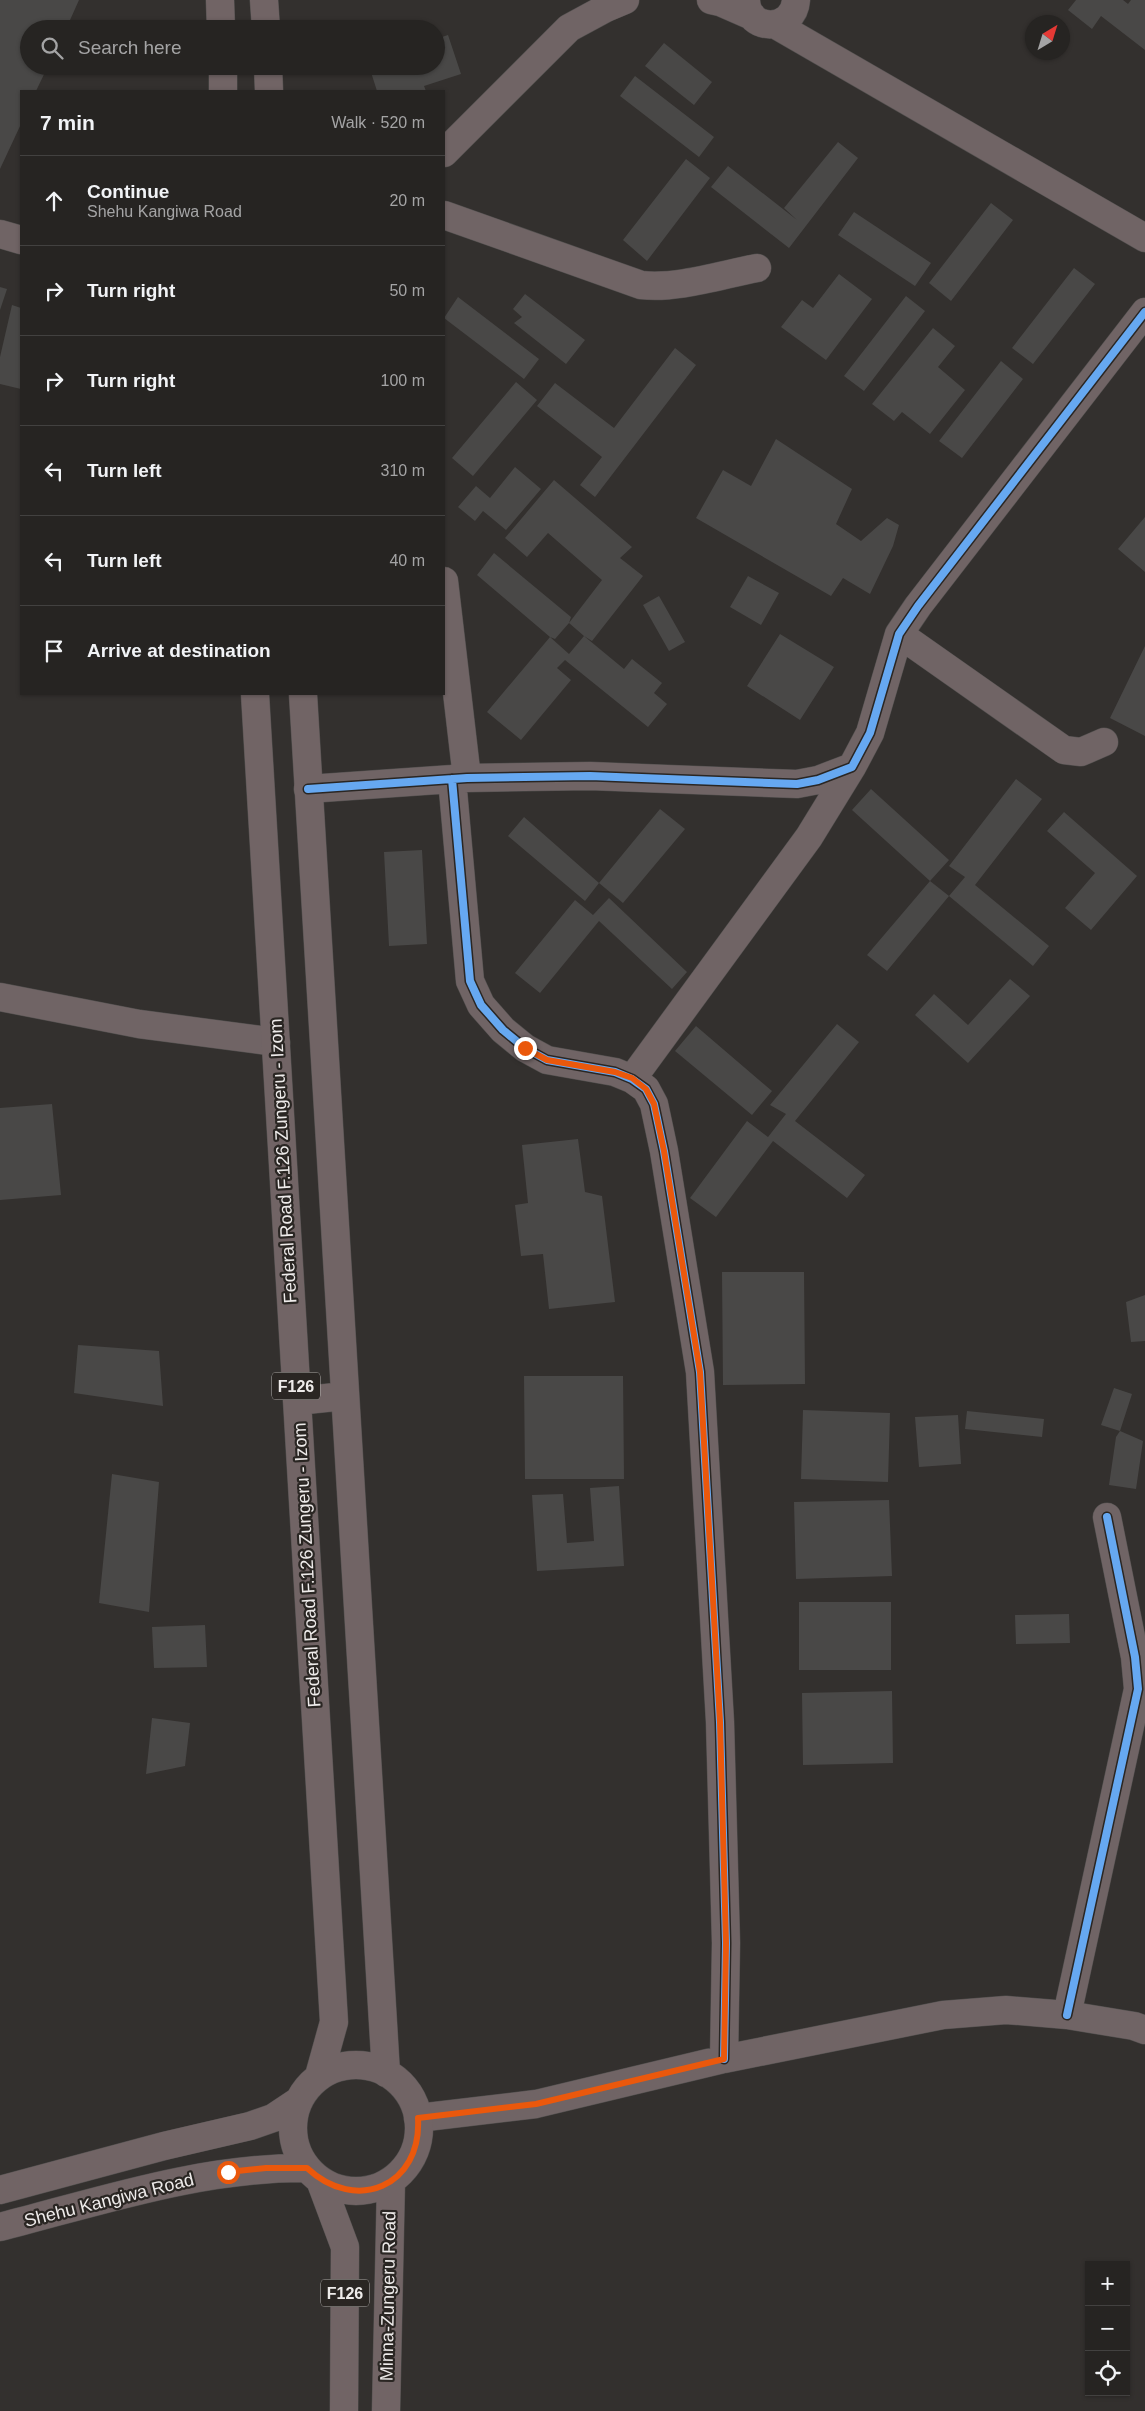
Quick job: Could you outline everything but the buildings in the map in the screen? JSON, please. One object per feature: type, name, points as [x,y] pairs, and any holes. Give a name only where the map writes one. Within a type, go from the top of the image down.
[{"type":"main road","points":[[220,0],[221,20]]},
{"type":"main road","points":[[264,0],[265,20]]},
{"type":"main road","points":[[223,75],[224,90]]},
{"type":"main road","points":[[268,75],[269,90]]},
{"type":"main road","name":"Federal Road F.126 Zungeru - Izom","points":[[255,695],[334,2022],[319,2076]]},
{"type":"main road","name":"F126","points":[[303,695],[386,2073]]},
{"type":"main road","points":[[297,1401],[345,1396]]},
{"type":"main road","name":"F126","points":[[313,2174],[337,2188],[355,2192],[374,2189],[402,2172],[416,2147],[418,2118],[412,2100],[402,2084],[386,2073],[364,2065],[341,2066],[319,2076],[307,2088],[297,2102],[293,2119],[293,2137],[298,2153],[313,2174],[345,2247],[344,2411]]},
{"type":"main road","name":"Shehu Kangiwa Road","points":[[0,2190],[164,2146],[250,2126],[273,2118],[297,2102]]},
{"type":"main road","name":"Shehu Kangiwa Road","points":[[0,2227],[180,2182],[266,2168],[313,2174]]},
{"type":"main road","name":"Minna-Zungeru Road","points":[[386,2411],[390,2181]]},
{"type":"street","points":[[445,152],[570,28],[625,0]]},
{"type":"street","points":[[711,0],[784,21],[791,15],[795,3]]},
{"type":"street","points":[[795,3],[803,25],[813,39],[837,62]]},
{"type":"street","points":[[758,14],[837,62],[1145,238]]},
{"type":"street","points":[[445,215],[641,285],[656,287],[757,268]]},
{"type":"street","points":[[0,234],[20,240]]},
{"type":"street","points":[[632,1078],[809,837],[852,767],[870,733],[900,634],[918,606],[1145,312]]},
{"type":"street","points":[[445,594],[459,778],[470,981],[481,1004],[503,1030],[525,1048],[547,1060],[615,1072],[632,1078],[646,1089],[654,1104],[664,1151],[700,1372],[720,1722],[726,1943],[724,2059]]},
{"type":"street","points":[[900,634],[1064,750],[1081,752],[1104,742]]},
{"type":"street","points":[[308,789],[459,778],[590,776],[797,784],[818,780],[852,767]]},
{"type":"street","points":[[0,998],[139,1024],[276,1042]]},
{"type":"street","points":[[1067,2015],[1138,1689],[1135,1657],[1107,1517]]},
{"type":"street","points":[[418,2118],[536,2104],[724,2059],[943,2015],[1006,2010],[1067,2015],[1134,2026],[1145,2030]]},
{"type":"cycle path","points":[[308,789],[467,778],[590,776],[797,784],[818,780],[852,767],[870,733],[899,634],[918,606],[1145,312]]},
{"type":"cycle path","points":[[452,779],[470,981],[481,1005],[503,1030],[525,1048],[547,1060],[615,1072],[632,1079],[646,1089],[654,1104],[664,1151],[700,1372],[720,1722],[726,1943],[724,2059]]},
{"type":"cycle path","points":[[1067,2015],[1138,1689],[1135,1657],[1107,1517]]},
{"type":"route","points":[[228,2172],[266,2168],[307,2168],[320,2180],[337,2188],[355,2192],[374,2189],[402,2172],[410,2160],[416,2147],[419,2132],[418,2118],[536,2104],[724,2059],[726,1943],[720,1722],[700,1372],[664,1151],[654,1104],[646,1089],[632,1078],[615,1072],[547,1060],[525,1048]]}]
